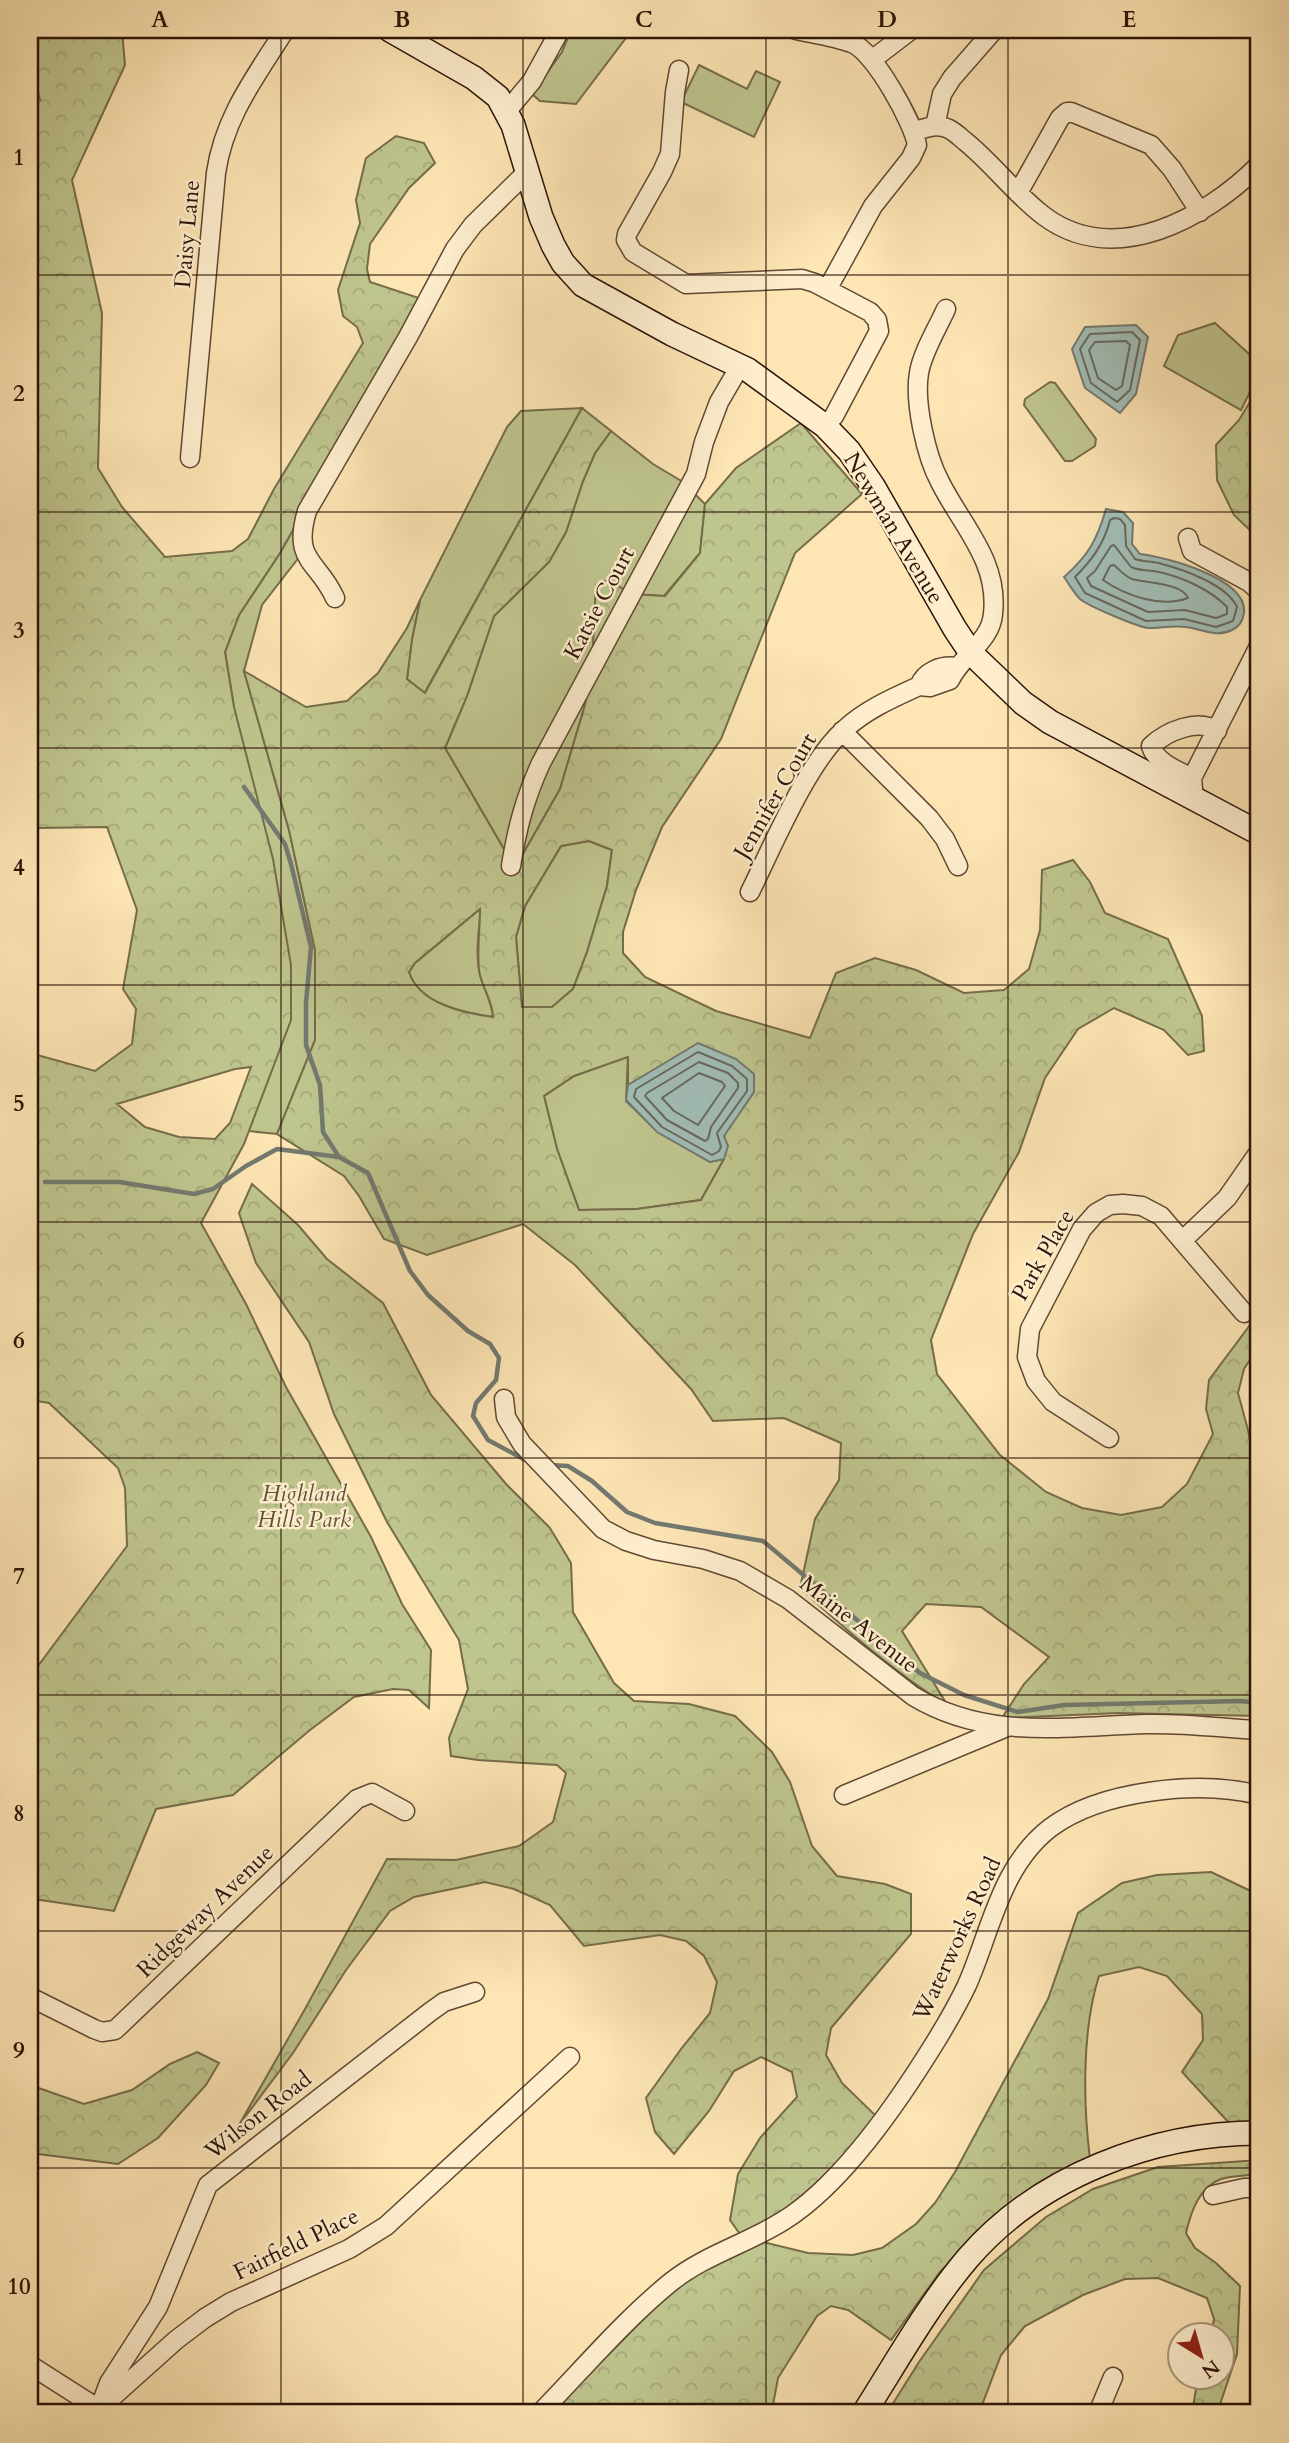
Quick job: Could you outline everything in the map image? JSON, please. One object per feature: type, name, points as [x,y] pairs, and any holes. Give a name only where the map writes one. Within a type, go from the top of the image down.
[{"type":"street","name":"Daisy Lane","points":[[190,458],[220,147],[237,108],[285,30]]},
{"type":"street","name":"Newman Avenue","points":[[390,30],[485,85],[498,97],[507,111],[541,217],[553,245],[563,263],[583,285],[672,334],[740,366],[772,386],[825,426],[849,451],[873,486],[955,629],[964,660],[1050,722],[1193,789],[1259,833]]},
{"type":"street","points":[[507,111],[532,81],[560,30]]},
{"type":"street","points":[[796,30],[856,45],[873,59],[913,132],[917,145],[915,153],[879,197],[828,288]]},
{"type":"street","points":[[873,59],[911,30]]},
{"type":"street","points":[[935,126],[942,93],[994,30]]},
{"type":"street","points":[[679,70],[670,154],[626,240],[633,252],[686,284],[802,279],[828,288],[870,312],[877,320],[878,331],[834,416],[825,426]]},
{"type":"street","points":[[1018,193],[1060,118],[1071,112],[1151,145],[1167,162],[1200,212]]},
{"type":"street","points":[[913,132],[935,126],[949,129],[979,153],[1044,215],[1062,227],[1104,237],[1119,238],[1158,231],[1200,212],[1224,198],[1259,165]]},
{"type":"street","points":[[335,598],[329,586],[310,564],[303,548],[302,530],[307,511],[456,249],[473,225],[527,172]]},
{"type":"street","points":[[946,309],[919,370],[918,393],[930,460],[939,482],[981,548],[993,590],[993,617],[985,634],[964,660]]},
{"type":"street","name":"Katsie Court","points":[[511,866],[517,826],[526,794],[696,474],[719,402],[740,366]]},
{"type":"street","points":[[1188,538],[1192,551],[1249,582],[1259,591]]},
{"type":"street","points":[[1217,731],[1209,726],[1195,724],[1166,736],[1151,746],[1152,751],[1193,789],[1217,731],[1259,646]]},
{"type":"street","name":"Jennifer Court","points":[[750,892],[802,790],[825,750],[842,731],[874,707],[919,686],[922,679],[939,667],[964,660]]},
{"type":"street","points":[[842,731],[929,818],[945,839],[958,866]]},
{"type":"street","points":[[1183,1240],[1227,1198],[1259,1152]]},
{"type":"street","name":"Park Place","points":[[1109,1438],[1059,1407],[1036,1381],[1027,1357],[1030,1329],[1087,1221],[1103,1208],[1123,1204],[1149,1209],[1161,1216],[1244,1313]]},
{"type":"street","name":"Maine Avenue","points":[[504,1399],[506,1417],[514,1433],[603,1530],[625,1541],[654,1550],[703,1559],[740,1571],[788,1599],[930,1707],[1007,1727],[1046,1730],[1150,1724],[1259,1730]]},
{"type":"street","points":[[844,1796],[1007,1727]]},
{"type":"street","name":"Waterworks Road","points":[[540,2413],[641,2307],[673,2280],[708,2257],[785,2220],[817,2195],[840,2171],[881,2121],[937,2040],[967,1985],[996,1905],[1012,1871],[1048,1830],[1063,1819],[1102,1801],[1147,1792],[1221,1789],[1259,1795]]},
{"type":"street","name":"Ridgeway Avenue","points":[[30,1997],[94,2029],[102,2032],[115,2030],[357,1799],[372,1793],[405,1811]]},
{"type":"street","name":"Wilson Road","points":[[98,2411],[109,2383],[158,2307],[208,2185],[430,2012],[444,2002],[475,1992]]},
{"type":"street","name":"Fairfield Place","points":[[98,2411],[176,2340],[205,2318],[231,2302],[349,2249],[386,2226],[569,2057]]},
{"type":"street","points":[[864,2413],[939,2295],[970,2256],[1007,2222],[1050,2190],[1102,2164],[1165,2144],[1226,2133],[1259,2133]]},
{"type":"street","points":[[1213,2195],[1244,2188],[1259,2188]]},
{"type":"street","points":[[30,2365],[98,2411]]},
{"type":"street","points":[[1098,2413],[1113,2377]]},
{"type":"green space","name":"Highland Hills Park","points":[[30,30],[122,30],[125,65],[72,180],[102,313],[98,468],[122,507],[165,557],[232,551],[248,539],[274,489],[363,343],[357,327],[343,316],[338,290],[360,223],[356,200],[366,158],[396,136],[424,143],[435,163],[409,188],[370,244],[367,269],[370,282],[422,299],[280,553],[239,615],[225,652],[234,707],[273,859],[291,965],[291,1020],[244,1144],[201,1223],[246,1304],[286,1387],[371,1537],[402,1604],[431,1650],[429,1708],[409,1690],[393,1689],[354,1697],[233,1795],[156,1809],[114,1911],[34,1899],[30,1893],[30,1673],[35,1670],[127,1546],[125,1488],[118,1468],[49,1403],[30,1400],[30,1053],[95,1071],[132,1044],[136,1009],[123,989],[137,910],[107,827],[38,828],[30,812],[30,96],[40,100],[30,56]],"holes":[[[251,1067],[230,1123],[215,1139],[179,1137],[145,1127],[117,1104],[235,1069]]]},
{"type":"green space","points":[[571,30],[632,30],[576,104],[540,101],[532,94],[562,52]]},
{"type":"green space","points":[[699,65],[747,89],[756,71],[780,82],[754,137],[681,102]]},
{"type":"green space","points":[[1215,323],[1259,363],[1259,374],[1241,410],[1164,366],[1178,335]]},
{"type":"green space","points":[[1050,382],[1055,383],[1096,439],[1095,446],[1072,461],[1065,461],[1024,405],[1025,399]]},
{"type":"green space","points":[[1259,387],[1259,450],[1253,476],[1259,484],[1259,539],[1234,515],[1217,480],[1216,445],[1239,420]]},
{"type":"green space","points":[[582,408],[424,694],[407,679],[420,600],[507,427],[521,411]]},
{"type":"green space","points":[[582,408],[611,431],[595,453],[566,532],[549,562],[494,616],[467,696],[445,748],[515,868],[560,789],[585,705],[592,667],[596,586],[610,579],[629,594],[665,596],[700,553],[705,504],[736,468],[801,423],[862,494],[795,553],[721,739],[662,827],[636,890],[623,932],[623,953],[645,977],[716,1011],[810,1038],[836,973],[875,958],[916,970],[964,993],[1004,990],[1029,969],[1040,930],[1042,870],[1073,860],[1090,882],[1105,913],[1168,939],[1202,1016],[1204,1051],[1188,1055],[1164,1030],[1114,1008],[1078,1029],[1045,1078],[1019,1152],[973,1234],[931,1340],[937,1374],[1000,1455],[1046,1492],[1082,1508],[1121,1515],[1162,1507],[1187,1484],[1213,1434],[1206,1409],[1209,1380],[1259,1313],[1259,1346],[1244,1369],[1238,1393],[1259,1476],[1259,1716],[1118,1713],[1002,1718],[1024,1684],[1049,1657],[981,1607],[926,1604],[902,1631],[948,1706],[890,1665],[800,1588],[815,1519],[839,1480],[841,1443],[784,1418],[713,1421],[691,1389],[575,1265],[523,1224],[427,1255],[384,1239],[344,1176],[277,1134],[315,1040],[315,950],[289,830],[244,671],[306,707],[347,701],[378,673],[407,628],[420,600],[407,679],[425,693]],"holes":[[[589,841],[612,850],[607,886],[573,989],[552,1007],[522,1007],[516,937],[525,906],[561,846]],[[480,909],[479,970],[493,1017],[469,1013],[432,999],[414,983],[409,972],[415,963]],[[698,1044],[754,1092],[723,1136],[724,1159],[701,1200],[637,1209],[579,1210],[557,1149],[544,1096],[574,1076],[628,1057],[628,1085]]]},
{"type":"green space","points":[[611,431],[653,464],[683,482],[705,504],[700,553],[664,596],[629,594],[596,586],[592,667],[585,705],[560,789],[515,868],[445,748],[467,696],[494,616],[549,562],[566,532],[595,453]]},
{"type":"green space","points":[[298,521],[300,556],[262,605],[244,671],[289,830],[315,950],[315,1040],[277,1134],[248,1131],[267,1080],[234,707],[225,652],[239,615]]},
{"type":"green space","points":[[589,841],[612,850],[607,886],[573,989],[552,1007],[522,1007],[516,937],[525,906],[561,846]]},
{"type":"green space","points":[[481,908],[478,959],[493,1017],[469,1013],[432,999],[414,983],[409,972],[415,963]]},
{"type":"green space","points":[[628,1056],[626,1101],[658,1132],[710,1162],[724,1159],[701,1200],[637,1209],[579,1210],[557,1149],[544,1096],[574,1076]]},
{"type":"green space","points":[[252,1184],[298,1225],[327,1259],[383,1303],[431,1395],[506,1484],[550,1528],[571,1563],[573,1612],[614,1683],[634,1701],[689,1704],[735,1716],[772,1752],[790,1782],[812,1846],[837,1876],[885,1884],[911,1894],[911,1934],[831,2028],[826,2055],[842,2083],[877,2117],[816,2183],[742,2237],[730,2220],[738,2174],[760,2138],[797,2097],[792,2072],[761,2057],[734,2071],[709,2111],[674,2154],[655,2132],[646,2098],[710,2013],[717,1982],[704,1956],[686,1941],[660,1935],[584,1946],[550,1905],[514,1889],[485,1882],[414,1897],[390,1911],[346,1970],[293,2053],[239,2125],[387,1859],[456,1860],[519,1846],[553,1822],[566,1773],[557,1765],[451,1756],[449,1738],[468,1689],[459,1640],[387,1522],[334,1414],[309,1342],[256,1263],[239,1213]]},
{"type":"green space","points":[[1211,1872],[1259,1895],[1259,2125],[1230,2124],[1182,2072],[1203,2040],[1202,2014],[1167,1976],[1139,1967],[1099,1976],[1089,2019],[1087,2042],[1086,2114],[1090,2159],[982,2231],[940,2272],[891,2340],[848,2310],[831,2306],[817,2316],[778,2378],[773,2413],[551,2413],[677,2285],[723,2258],[763,2242],[808,2253],[853,2255],[882,2248],[916,2224],[935,2203],[955,2172],[1048,1999],[1078,1913],[1122,1883],[1157,1875]]},
{"type":"green space","points":[[197,2052],[219,2063],[206,2085],[158,2138],[118,2164],[30,2153],[30,2085],[84,2104],[132,2090],[170,2064]]},
{"type":"green space","points":[[1259,2160],[1259,2174],[1225,2178],[1207,2188],[1193,2209],[1186,2233],[1195,2248],[1240,2286],[1236,2357],[1236,2320],[1214,2320],[1207,2298],[1158,2278],[1125,2279],[1083,2295],[1025,2326],[1001,2355],[979,2413],[887,2413],[919,2362],[984,2270],[1046,2217],[1093,2189],[1158,2167]]},
{"type":"green space","points":[[1196,2390],[1225,2390],[1217,2413],[1192,2413]]},
{"type":"water","points":[[1136,325],[1148,337],[1136,394],[1120,413],[1085,388],[1072,349],[1085,327]]},
{"type":"water","points":[[1106,509],[1123,512],[1133,523],[1132,544],[1140,554],[1185,565],[1233,589],[1242,601],[1244,613],[1239,625],[1220,633],[1181,626],[1148,628],[1113,616],[1080,599],[1064,577],[1091,547]]},
{"type":"water","points":[[698,1043],[736,1059],[754,1074],[754,1092],[724,1136],[728,1146],[724,1159],[710,1162],[657,1132],[626,1100],[628,1085]]},
{"type":"waterway","points":[[244,787],[285,844],[291,864],[311,947],[306,1003],[306,1045],[320,1085],[323,1132],[339,1157]]},
{"type":"waterway","points":[[45,1182],[119,1182],[194,1194],[213,1189],[277,1149],[339,1157],[368,1173],[410,1271],[428,1295],[468,1331],[490,1344],[499,1358],[496,1380],[476,1403],[473,1416],[488,1440],[531,1463]]},
{"type":"waterway","points":[[550,1465],[568,1466],[592,1481],[627,1512],[655,1523],[763,1541],[920,1673],[964,1695],[1018,1712],[1064,1705],[1241,1701],[1259,1703]]}]
